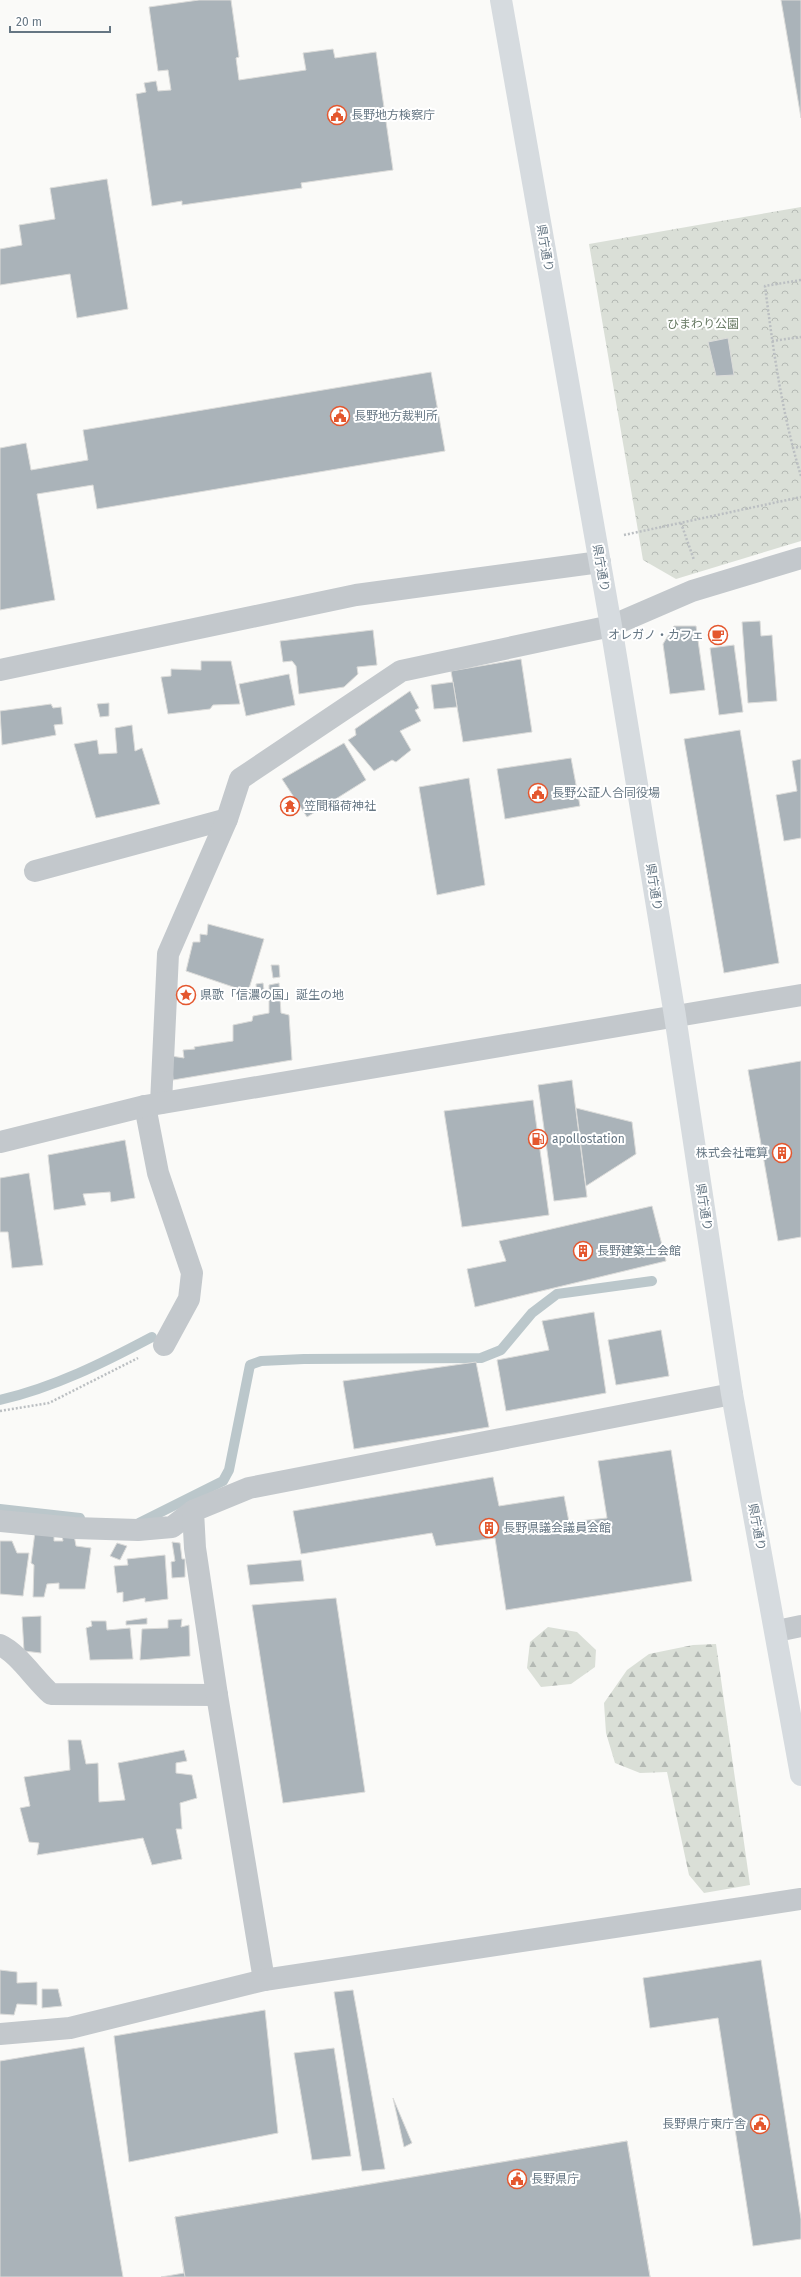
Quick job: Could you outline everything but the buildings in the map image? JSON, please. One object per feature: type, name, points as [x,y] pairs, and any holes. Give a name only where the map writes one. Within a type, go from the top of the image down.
[{"type":"main road","name":"県庁通り","points":[[501,0],[611,626],[675,1016],[732,1394],[777,1631],[801,1775]]},
{"type":"street","points":[[164,1345],[189,1299],[192,1273],[158,1173],[153,1104],[168,954],[227,819],[240,780],[401,671],[611,626],[702,588],[801,558]]},
{"type":"street","points":[[0,670],[356,594],[600,562]]},
{"type":"street","points":[[35,871],[227,819]]},
{"type":"street","points":[[0,1142],[153,1104],[801,995]]},
{"type":"street","points":[[0,1521],[74,1528],[138,1530],[172,1527],[193,1512],[249,1488],[732,1394]]},
{"type":"street","points":[[193,1512],[196,1548],[217,1695],[264,1980]]},
{"type":"street","points":[[777,1631],[801,1626]]},
{"type":"street","points":[[0,1645],[8,1649],[51,1694],[217,1695]]},
{"type":"street","points":[[0,2034],[70,2028],[264,1980],[801,1899]]},
{"type":"path","points":[[801,280],[765,286],[772,341],[792,448],[801,476]]},
{"type":"path","points":[[772,341],[801,337]]},
{"type":"path","points":[[792,448],[801,447]]},
{"type":"path","points":[[622,536],[801,497]]},
{"type":"path","points":[[681,523],[702,588]]},
{"type":"path","points":[[0,1411],[49,1403],[164,1345]]},
{"type":"green space","name":"ひまわり公園","points":[[801,207],[801,541],[676,579],[643,560],[589,244]]},
{"type":"green space","points":[[548,1627],[577,1632],[596,1650],[595,1667],[571,1684],[541,1687],[527,1668],[530,1642]]},
{"type":"green space","points":[[716,1644],[750,1885],[704,1893],[689,1875],[667,1772],[640,1773],[615,1763],[606,1733],[604,1703],[627,1670],[649,1654],[693,1645]]},
{"type":"waterway","points":[[139,1523],[223,1481],[229,1470],[250,1365],[261,1361],[304,1359],[481,1358],[501,1350],[532,1313],[557,1294],[652,1281]]},
{"type":"waterway","points":[[0,1400],[20,1395],[59,1381],[115,1356],[152,1337]]},
{"type":"waterway","points":[[0,1509],[80,1518]]},
{"type":"place","name":"長野地方検察庁","points":[[337,115]]},
{"type":"place","name":"長野地方裁判所","points":[[340,416]]},
{"type":"place","name":"オレガノ・カフェ","points":[[718,635]]},
{"type":"place","name":"長野公証人合同役場","points":[[538,793]]},
{"type":"place","name":"笠間稲荷神社","points":[[290,806]]},
{"type":"place","name":"県歌「信濃の国」誕生の地","points":[[186,995]]},
{"type":"place","name":"apollostation","points":[[538,1139]]},
{"type":"place","name":"株式会社電算","points":[[782,1153]]},
{"type":"place","name":"長野建築士会館","points":[[583,1251]]},
{"type":"place","name":"長野県議会議員会館","points":[[489,1528]]},
{"type":"place","name":"長野県庁東庁舎","points":[[760,2124]]},
{"type":"place","name":"長野県庁","points":[[517,2179]]}]
